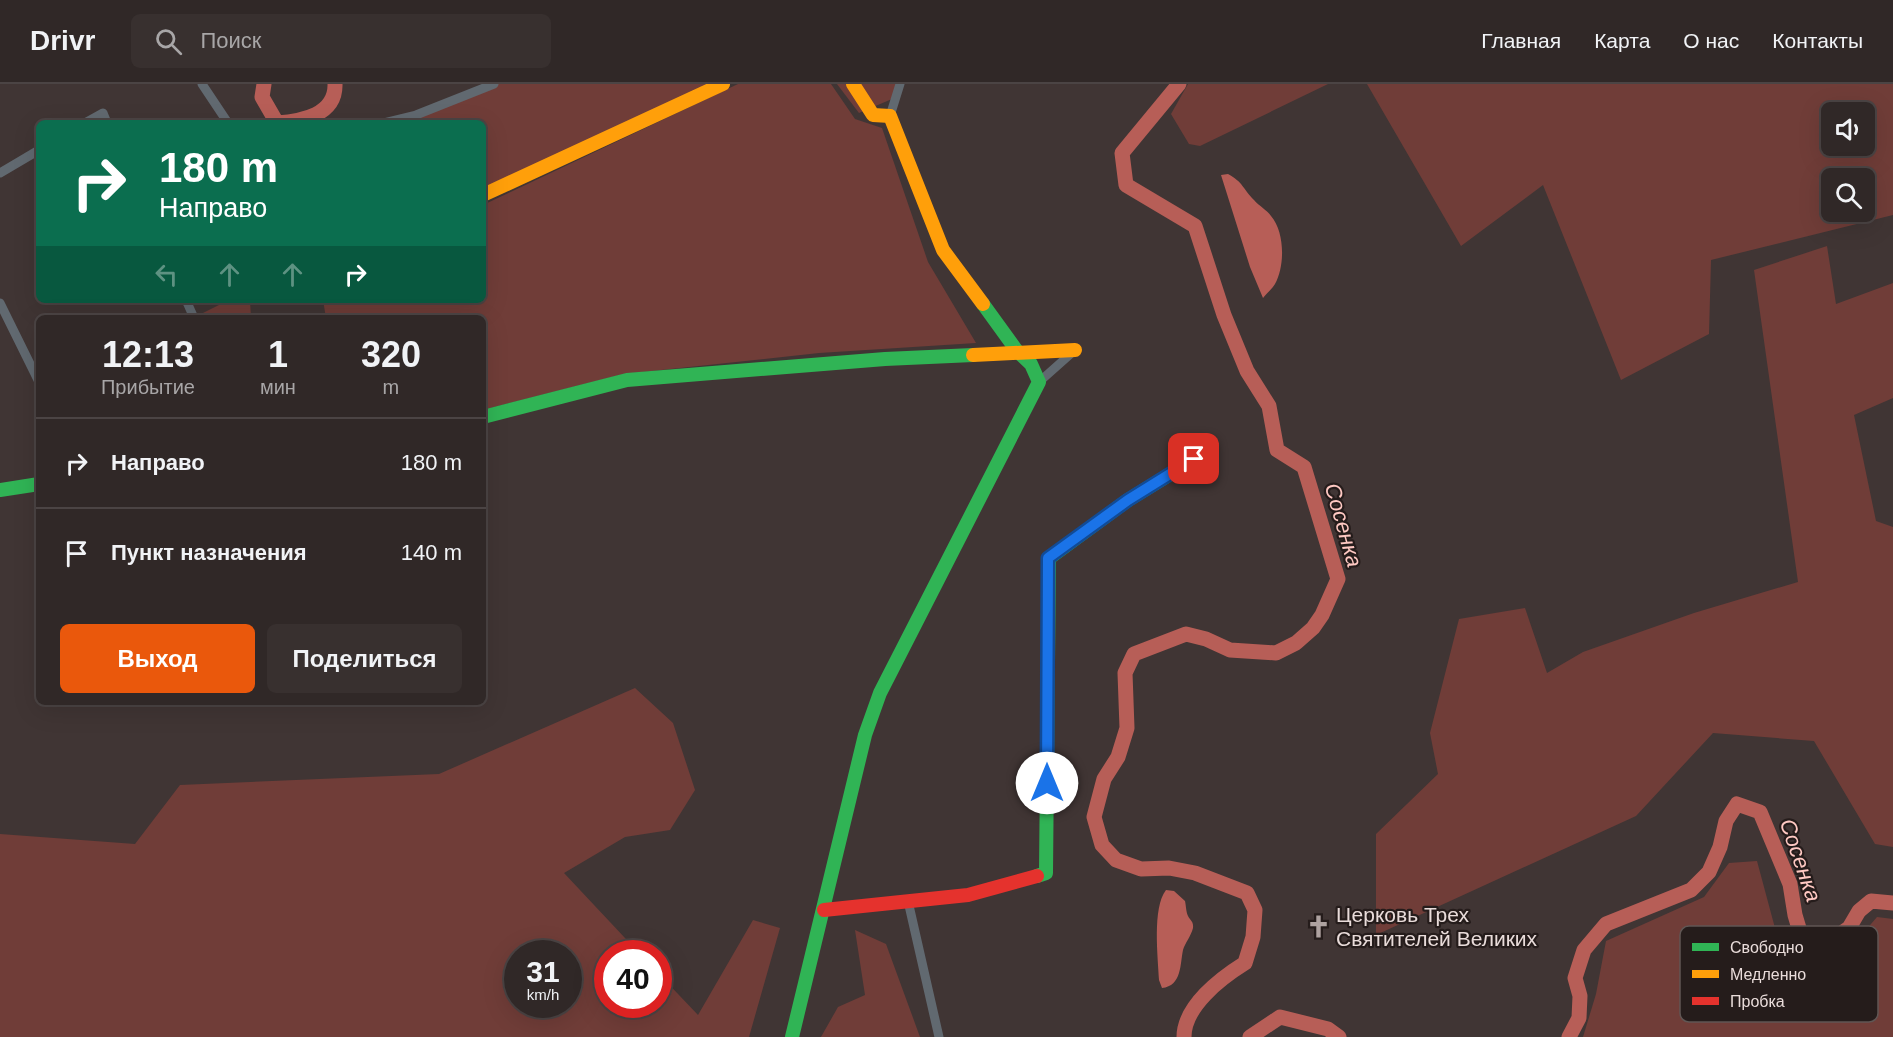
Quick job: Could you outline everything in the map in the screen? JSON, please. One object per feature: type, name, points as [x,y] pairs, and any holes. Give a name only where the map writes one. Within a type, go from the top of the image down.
[{"type":"street","points":[[202,84],[226,120]]},
{"type":"street","points":[[395,120],[416,115],[494,84]]},
{"type":"street","points":[[486,194],[723,84]]},
{"type":"street","points":[[853,84],[873,115],[891,116]]},
{"type":"street","points":[[900,84],[891,116],[943,250],[1017,351],[1029,359],[1036,368],[1039,382]]},
{"type":"street","points":[[90,120],[103,113],[106,120]]},
{"type":"street","points":[[0,173],[36,152]]},
{"type":"street","points":[[0,303],[36,376]]},
{"type":"street","points":[[486,416],[627,380],[885,359],[1075,350]]},
{"type":"street","points":[[792,1037],[866,735],[880,693],[1039,382],[1075,350]]},
{"type":"street","points":[[824,910],[968,895],[1046,873],[1048,558],[1128,500],[1211,449]]},
{"type":"street","points":[[0,490],[36,484]]},
{"type":"street","points":[[908,901],[939,1037]]},
{"type":"shaded area","points":[[496,84],[714,84],[486,193],[486,120],[402,120]]},
{"type":"shaded area","points":[[738,84],[831,84],[855,119],[882,128],[928,262],[976,343],[819,353],[624,374],[486,409],[486,315],[326,315],[324,303],[486,303],[486,204]]},
{"type":"shaded area","points":[[837,84],[904,84],[899,96],[859,113]]},
{"type":"shaded area","points":[[1188,84],[1328,84],[1200,146],[1189,144],[1171,114]]},
{"type":"shaded area","points":[[1367,84],[1893,84],[1893,215],[1875,219],[1875,168],[1821,168],[1821,222],[1865,222],[1711,260],[1709,334],[1621,380],[1543,185],[1461,246]]},
{"type":"shaded area","points":[[1228,174],[1240,183],[1269,214],[1279,231],[1282,249],[1281,268],[1275,284],[1263,298],[1250,267],[1221,175]]},
{"type":"shaded area","points":[[1827,246],[1836,304],[1893,283],[1893,398],[1854,415],[1876,521],[1893,527],[1893,847],[1875,844],[1814,741],[1713,733],[1636,816],[1376,935],[1376,834],[1438,774],[1430,733],[1459,619],[1525,608],[1547,673],[1583,652],[1694,613],[1798,582],[1754,270]]},
{"type":"shaded area","points":[[223,303],[250,303],[251,315],[199,315]]},
{"type":"shaded area","points":[[635,688],[673,723],[695,790],[670,830],[625,837],[564,873],[627,940],[594,940],[594,1018],[672,1018],[672,988],[698,1015],[753,920],[780,928],[749,1037],[0,1037],[0,834],[135,844],[180,785],[439,774]]},
{"type":"shaded area","points":[[1757,861],[1774,926],[1680,926],[1680,1022],[1878,1022],[1878,926],[1869,926],[1877,917],[1893,919],[1893,1037],[1583,1037],[1596,994],[1606,941],[1704,897],[1729,863]]},
{"type":"shaded area","points":[[1166,890],[1174,891],[1185,901],[1187,914],[1193,926],[1183,950],[1177,979],[1169,986],[1162,988],[1159,980],[1157,920]]},
{"type":"shaded area","points":[[855,930],[886,944],[920,1037],[821,1037],[838,1007],[865,995]]},
{"type":"waterway","name":"Сосенка","points":[[264,84],[262,97],[275,120]]},
{"type":"waterway","name":"Сосенка","points":[[297,120],[307,118],[324,109],[334,94],[335,84]]},
{"type":"waterway","name":"Сосенка","points":[[1179,84],[1122,153],[1126,185],[1195,226],[1224,315],[1247,371],[1269,406],[1277,450],[1304,467],[1338,579],[1322,615],[1313,628],[1296,643],[1276,653],[1230,650],[1206,639],[1186,634],[1134,654],[1125,673],[1127,728],[1118,757],[1104,779],[1094,817],[1102,845],[1116,860],[1141,869],[1169,868],[1195,873],[1247,893],[1255,910],[1253,937],[1245,963],[1215,985],[1197,1004],[1190,1014],[1184,1037]]},
{"type":"waterway","name":"Сосенка","points":[[1569,1037],[1579,1018],[1580,996],[1575,978],[1584,950],[1606,924],[1691,890],[1709,872],[1720,847],[1726,821],[1737,804],[1760,812],[1790,884],[1798,926]]},
{"type":"waterway","name":"Сосенка","points":[[1850,926],[1859,911],[1871,901],[1893,903]]},
{"type":"waterway","name":"Сосенка","points":[[1250,1037],[1280,1017],[1328,1029],[1339,1037]]},
{"type":"traffic: fast","points":[[792,1037],[865,735],[880,693],[1039,382],[1031,364],[1017,351],[983,304]]},
{"type":"traffic: fast","points":[[486,416],[627,380],[885,359],[973,355]]},
{"type":"traffic: fast","points":[[1037,876],[1046,873],[1049,558],[1128,500],[1211,449]]},
{"type":"traffic: fast","points":[[0,490],[36,484]]},
{"type":"traffic: slow","points":[[486,194],[723,84]]},
{"type":"traffic: slow","points":[[853,84],[873,115],[890,116],[943,250],[983,304]]},
{"type":"traffic: slow","points":[[973,355],[1075,350]]},
{"type":"traffic: jam","points":[[824,910],[968,895],[1037,876]]},
{"type":"place","name":"Церковь Трех Святителей Великих","points":[[1318,927]]},
{"type":"route","points":[[1047,783],[1048,558],[1128,500],[1194,459]]}]
